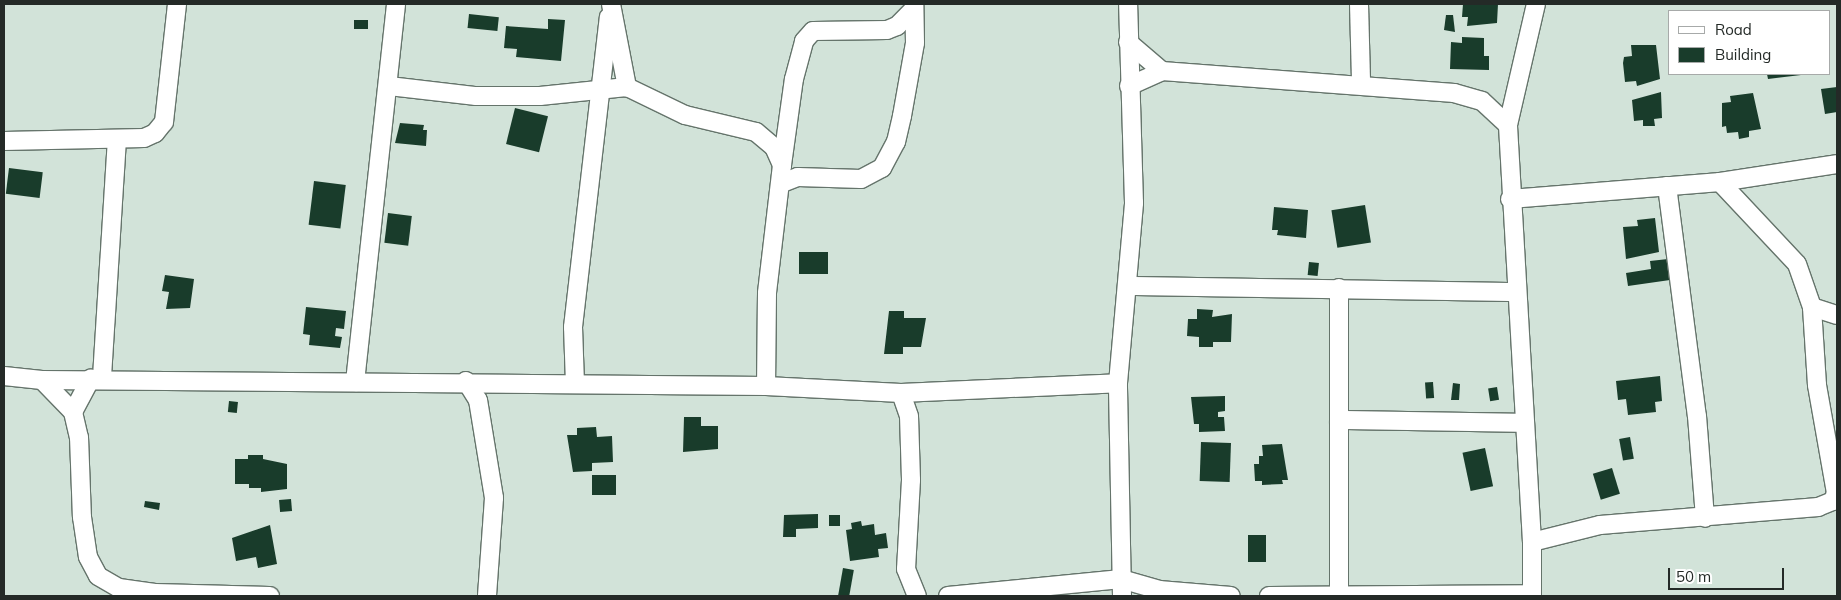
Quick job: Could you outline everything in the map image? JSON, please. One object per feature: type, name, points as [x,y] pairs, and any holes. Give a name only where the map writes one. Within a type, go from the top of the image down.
[{"type":"street","points":[[4,141],[144,138],[164,122],[177,4]]},
{"type":"street","points":[[355,382],[389,86],[396,4]]},
{"type":"street","points":[[611,4],[627,87]]},
{"type":"street","points":[[575,384],[573,327],[611,4]]},
{"type":"street","points":[[1121,588],[1118,383],[1134,203],[1128,4]]},
{"type":"street","points":[[1359,4],[1360,83]]},
{"type":"street","points":[[1269,596],[1532,595],[1532,542],[1510,200],[1508,125],[1536,4]]},
{"type":"street","points":[[766,386],[767,293],[794,79],[804,41],[813,31],[887,30],[898,26],[913,7]]},
{"type":"street","points":[[782,183],[798,177],[861,179],[882,168],[896,142],[902,116],[915,43],[913,7]]},
{"type":"street","points":[[1128,42],[1162,71]]},
{"type":"street","points":[[1129,86],[1162,71],[1360,83],[1454,92],[1482,101],[1508,125]]},
{"type":"street","points":[[389,86],[476,96],[584,94],[600,88],[627,87],[685,115],[756,132],[774,147],[782,165]]},
{"type":"street","points":[[73,412],[96,378],[117,139]]},
{"type":"street","points":[[1510,200],[1720,182],[1837,164]]},
{"type":"street","points":[[1532,542],[1600,525],[1705,518],[1818,507],[1833,501],[1836,493],[1817,385],[1812,306],[1797,264],[1720,182]]},
{"type":"street","points":[[1668,186],[1698,416],[1705,518]]},
{"type":"street","points":[[1128,286],[1516,292]]},
{"type":"street","points":[[1339,288],[1339,596]]},
{"type":"street","points":[[1812,306],[1837,315]]},
{"type":"street","points":[[4,376],[42,380],[96,378],[766,386],[902,393],[1118,383]]},
{"type":"street","points":[[42,380],[73,412],[79,436],[82,517],[88,557],[98,576],[119,588],[155,593],[270,596]]},
{"type":"street","points":[[466,382],[478,400],[494,498],[487,596]]},
{"type":"street","points":[[902,393],[909,416],[911,480],[906,569],[918,596]]},
{"type":"street","points":[[1339,420],[1523,423]]},
{"type":"street","points":[[948,596],[1121,588],[1231,596]]},
{"type":"building","points":[[1463,4],[1498,4],[1497,23],[1467,26],[1468,17],[1462,17]]},
{"type":"building","points":[[469,14],[499,17],[497,31],[468,28]]},
{"type":"building","points":[[1446,15],[1453,15],[1455,32],[1444,30]]},
{"type":"building","points":[[548,19],[565,20],[561,61],[516,57],[517,49],[504,48],[506,26],[548,29]]},
{"type":"building","points":[[354,20],[368,20],[368,29],[354,29]]},
{"type":"building","points":[[1462,37],[1484,38],[1484,56],[1489,56],[1489,70],[1450,69],[1451,42],[1462,43]]},
{"type":"building","points":[[1631,45],[1656,45],[1660,79],[1637,86],[1636,81],[1625,82],[1623,63],[1624,57],[1632,56]]},
{"type":"building","points":[[1767,75],[1801,75],[1768,79]]},
{"type":"building","points":[[1837,87],[1837,112],[1825,114],[1821,89]]},
{"type":"building","points":[[1661,92],[1662,118],[1654,119],[1655,126],[1643,126],[1643,120],[1634,121],[1632,100]]},
{"type":"building","points":[[1753,93],[1761,129],[1749,131],[1749,137],[1739,139],[1738,132],[1727,133],[1726,126],[1722,127],[1722,103],[1731,102],[1730,96]]},
{"type":"building","points":[[515,108],[548,116],[539,152],[506,144]]},
{"type":"building","points":[[400,123],[424,125],[423,130],[427,130],[426,146],[395,143]]},
{"type":"building","points":[[9,168],[43,172],[40,198],[6,194]]},
{"type":"building","points":[[314,181],[346,185],[340,229],[309,225]]},
{"type":"building","points":[[1365,205],[1371,243],[1337,248],[1331,210]]},
{"type":"building","points":[[1274,207],[1308,210],[1306,238],[1277,235],[1278,230],[1272,230]]},
{"type":"building","points":[[388,213],[412,216],[408,246],[384,243]]},
{"type":"building","points":[[1655,218],[1659,252],[1626,259],[1623,227],[1638,226],[1637,220]]},
{"type":"building","points":[[799,252],[828,252],[828,274],[799,274]]},
{"type":"building","points":[[1668,259],[1670,280],[1628,286],[1626,273],[1651,269],[1650,261]]},
{"type":"building","points":[[1309,262],[1319,263],[1318,276],[1308,275]]},
{"type":"building","points":[[165,275],[194,279],[190,308],[166,309],[169,292],[162,291]]},
{"type":"building","points":[[306,307],[346,311],[344,329],[336,328],[335,336],[342,337],[340,348],[309,345],[310,335],[303,334]]},
{"type":"building","points":[[1197,309],[1213,310],[1212,317],[1232,314],[1231,342],[1213,342],[1213,347],[1199,347],[1199,337],[1187,336],[1188,319],[1197,319]]},
{"type":"building","points":[[889,311],[904,311],[904,318],[926,318],[921,347],[903,347],[903,354],[884,354]]},
{"type":"building","points":[[1660,376],[1662,401],[1655,402],[1656,412],[1628,415],[1626,399],[1618,400],[1616,381]]},
{"type":"building","points":[[1433,382],[1434,398],[1426,399],[1425,383]]},
{"type":"building","points":[[1453,383],[1460,384],[1459,400],[1451,400]]},
{"type":"building","points":[[1497,387],[1499,400],[1490,401],[1488,388]]},
{"type":"building","points":[[1225,396],[1225,411],[1218,412],[1218,417],[1224,417],[1225,431],[1199,432],[1199,424],[1194,424],[1191,397]]},
{"type":"building","points":[[229,401],[238,402],[237,413],[228,412]]},
{"type":"building","points":[[684,417],[701,417],[701,426],[718,426],[718,449],[683,452]]},
{"type":"building","points":[[596,427],[597,437],[612,436],[613,462],[592,463],[592,471],[573,472],[567,435],[577,435],[577,428]]},
{"type":"building","points":[[1630,437],[1634,459],[1623,461],[1619,439]]},
{"type":"building","points":[[1201,442],[1231,443],[1230,482],[1200,481]]},
{"type":"building","points":[[1282,444],[1288,480],[1282,480],[1283,484],[1262,485],[1262,481],[1255,481],[1254,464],[1259,464],[1259,456],[1263,456],[1262,445]]},
{"type":"building","points":[[1485,448],[1493,486],[1471,491],[1463,453]]},
{"type":"building","points":[[248,455],[263,455],[263,459],[287,464],[287,489],[261,492],[261,488],[249,488],[249,484],[235,484],[235,459],[248,459]]},
{"type":"building","points":[[1612,468],[1620,494],[1601,500],[1593,474]]},
{"type":"building","points":[[592,475],[616,475],[616,495],[592,495]]},
{"type":"building","points":[[291,499],[292,511],[280,512],[279,500]]},
{"type":"building","points":[[145,501],[160,503],[159,510],[144,507]]},
{"type":"building","points":[[818,514],[818,528],[796,529],[796,537],[783,537],[784,515]]},
{"type":"building","points":[[829,515],[840,515],[840,526],[829,526]]},
{"type":"building","points":[[861,521],[862,526],[874,524],[875,535],[886,533],[888,548],[878,549],[879,557],[850,561],[846,530],[852,529],[851,523]]},
{"type":"building","points":[[270,525],[277,564],[258,568],[256,557],[236,561],[232,538]]},
{"type":"building","points":[[1248,535],[1266,535],[1266,562],[1248,562]]},
{"type":"building","points":[[843,568],[854,570],[849,596],[838,596]]}]
